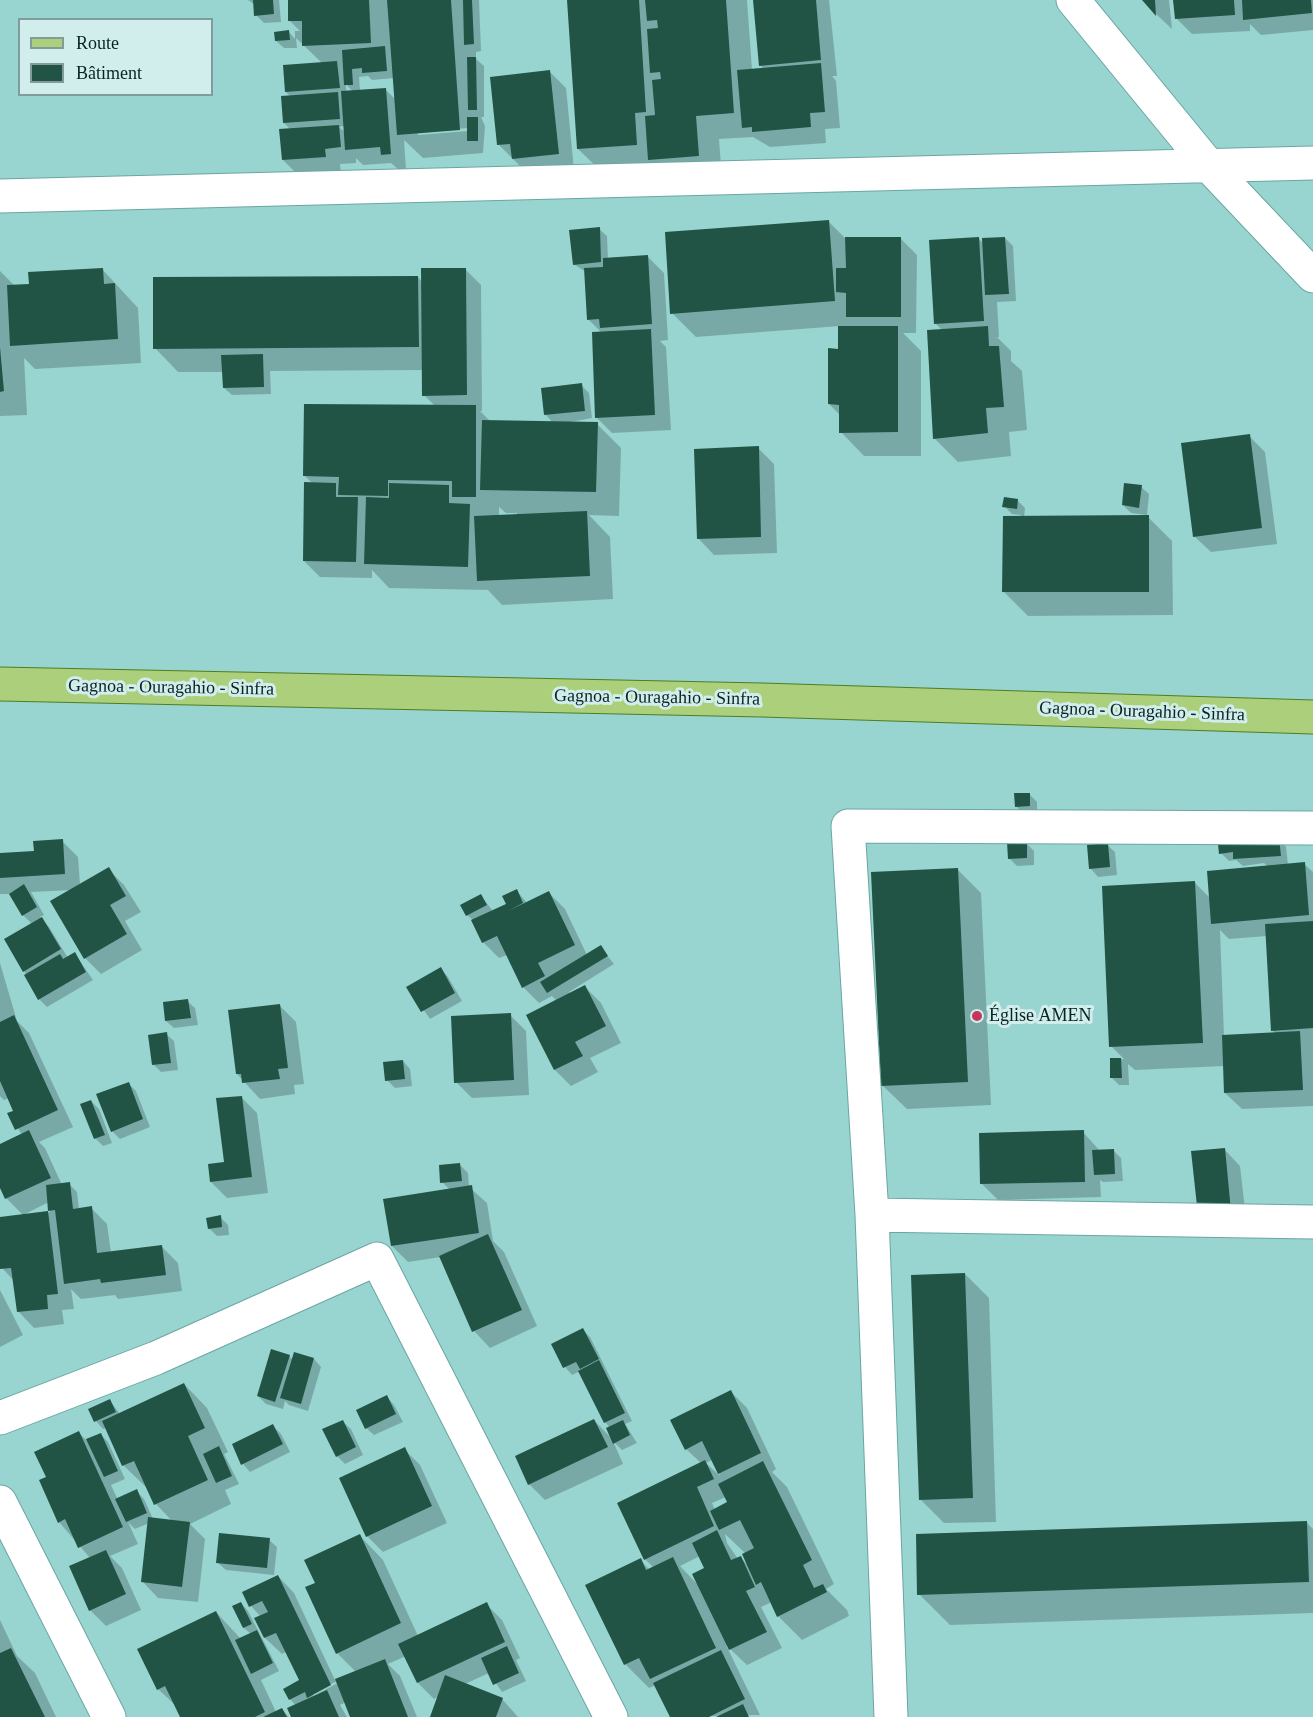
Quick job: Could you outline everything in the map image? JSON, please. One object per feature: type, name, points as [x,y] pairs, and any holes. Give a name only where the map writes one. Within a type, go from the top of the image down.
[{"type":"main road","name":"Gagnoa - Ouragahio - Sinfra","points":[[0,684],[739,699],[1313,717]]},
{"type":"street","points":[[1073,0],[1209,166],[1313,276]]},
{"type":"street","points":[[0,196],[1313,163]]},
{"type":"street","points":[[891,1717],[872,1215],[848,826],[1313,828]]},
{"type":"street","points":[[872,1215],[1313,1222]]},
{"type":"street","points":[[0,1418],[156,1359],[376,1259],[611,1717]]},
{"type":"street","points":[[0,1502],[109,1717]]},
{"type":"building","points":[[253,0],[273,0],[274,14],[254,16]]},
{"type":"building","points":[[288,0],[369,0],[371,43],[302,46],[302,21],[288,21]]},
{"type":"building","points":[[387,0],[451,0],[460,130],[397,135]]},
{"type":"building","points":[[463,0],[472,0],[474,44],[464,45]]},
{"type":"building","points":[[567,0],[639,0],[646,112],[635,113],[637,145],[577,149]]},
{"type":"building","points":[[645,0],[726,0],[734,113],[696,116],[699,156],[648,160],[645,116],[655,115],[652,80],[661,79],[660,72],[650,73],[647,29],[658,28],[657,20],[647,21]]},
{"type":"building","points":[[753,0],[816,0],[821,60],[759,66]]},
{"type":"building","points":[[1142,0],[1155,0],[1156,16]]},
{"type":"building","points":[[1173,0],[1234,0],[1235,15],[1175,19]]},
{"type":"building","points":[[1242,0],[1311,0],[1312,13],[1243,20]]},
{"type":"building","points":[[289,30],[290,40],[275,41],[274,32]]},
{"type":"building","points":[[385,46],[387,71],[362,73],[362,68],[352,69],[353,85],[344,85],[342,50]]},
{"type":"building","points":[[467,57],[476,57],[477,110],[468,110]]},
{"type":"building","points":[[337,61],[340,88],[285,92],[283,65]]},
{"type":"building","points":[[821,63],[825,112],[810,113],[811,127],[752,132],[752,127],[742,128],[737,70]]},
{"type":"building","points":[[550,70],[559,154],[512,159],[510,144],[497,145],[490,77]]},
{"type":"building","points":[[386,88],[391,154],[381,155],[380,147],[345,150],[341,91]]},
{"type":"building","points":[[338,92],[340,119],[283,123],[281,96]]},
{"type":"building","points":[[467,117],[478,117],[478,141],[467,141]]},
{"type":"building","points":[[339,125],[341,147],[325,149],[326,157],[282,160],[279,129]]},
{"type":"building","points":[[829,220],[835,301],[670,314],[665,232]]},
{"type":"building","points":[[600,227],[601,262],[573,265],[569,230]]},
{"type":"building","points":[[845,237],[901,237],[901,317],[846,317],[846,293],[836,292],[836,268],[846,268]]},
{"type":"building","points":[[979,237],[984,321],[934,324],[929,240]]},
{"type":"building","points":[[1005,237],[1009,294],[985,295],[982,238]]},
{"type":"building","points":[[648,255],[652,324],[600,328],[599,319],[587,320],[584,268],[603,267],[603,258]]},
{"type":"building","points":[[103,268],[104,284],[115,283],[118,339],[10,346],[7,285],[29,284],[28,272]]},
{"type":"building","points":[[421,268],[466,268],[467,395],[422,396]]},
{"type":"building","points":[[418,276],[419,347],[153,349],[153,277]]},
{"type":"building","points":[[838,326],[898,326],[898,432],[839,433],[839,405],[828,404],[828,348],[838,349]]},
{"type":"building","points":[[988,326],[989,346],[999,346],[1004,407],[986,408],[988,433],[933,439],[927,330]]},
{"type":"building","points":[[651,329],[655,415],[595,418],[592,332]]},
{"type":"building","points":[[0,347],[4,391],[0,392]]},
{"type":"building","points":[[263,354],[264,387],[223,388],[221,355]]},
{"type":"building","points":[[582,383],[585,411],[544,415],[541,388]]},
{"type":"building","points":[[304,404],[476,405],[476,497],[452,497],[452,481],[388,480],[388,496],[338,495],[339,477],[303,476]]},
{"type":"building","points":[[482,420],[598,422],[596,492],[480,490]]},
{"type":"building","points":[[1250,434],[1262,528],[1193,537],[1181,443]]},
{"type":"building","points":[[759,446],[761,537],[697,539],[694,449]]},
{"type":"building","points":[[304,482],[336,483],[336,497],[358,497],[356,562],[303,561]]},
{"type":"building","points":[[389,483],[449,485],[449,503],[470,504],[468,567],[364,564],[366,497],[389,498]]},
{"type":"building","points":[[1124,483],[1142,485],[1139,508],[1122,505]]},
{"type":"building","points":[[1004,497],[1018,499],[1017,509],[1002,507]]},
{"type":"building","points":[[587,511],[590,576],[477,581],[474,516]]},
{"type":"building","points":[[1149,515],[1149,592],[1002,592],[1003,516]]},
{"type":"building","points":[[1014,793],[1030,793],[1030,806],[1015,807]]},
{"type":"building","points":[[1279,837],[1281,856],[1233,859],[1233,852],[1219,854],[1218,844]]},
{"type":"building","points":[[63,839],[65,874],[0,878],[0,853],[34,851],[33,841]]},
{"type":"building","points":[[1027,841],[1027,858],[1008,859],[1007,842]]},
{"type":"building","points":[[1108,843],[1110,867],[1089,869],[1087,845]]},
{"type":"building","points":[[1305,862],[1309,915],[1211,924],[1207,871]]},
{"type":"building","points":[[109,867],[126,896],[110,905],[127,934],[84,959],[50,901]]},
{"type":"building","points":[[958,868],[968,1082],[881,1086],[871,872]]},
{"type":"building","points":[[1195,881],[1203,1043],[1109,1047],[1102,886]]},
{"type":"building","points":[[24,884],[37,907],[22,916],[9,894]]},
{"type":"building","points":[[517,889],[523,903],[508,911],[549,891],[575,945],[538,963],[545,976],[522,988],[497,936],[482,943],[471,920],[506,904],[502,896]]},
{"type":"building","points":[[481,894],[487,905],[466,916],[460,905]]},
{"type":"building","points":[[42,917],[61,949],[23,972],[4,939]]},
{"type":"building","points":[[1313,921],[1313,1028],[1271,1031],[1265,924]]},
{"type":"building","points":[[601,945],[608,956],[547,993],[540,982]]},
{"type":"building","points":[[75,952],[86,972],[38,1000],[24,975],[60,954],[63,959]]},
{"type":"building","points":[[441,967],[455,993],[421,1012],[406,987]]},
{"type":"building","points":[[585,985],[606,1026],[575,1042],[583,1056],[554,1070],[526,1015]]},
{"type":"building","points":[[188,999],[191,1018],[165,1021],[163,1002]]},
{"type":"building","points":[[280,1004],[288,1068],[278,1069],[280,1079],[242,1083],[241,1074],[236,1074],[228,1010]]},
{"type":"building","points":[[511,1013],[514,1080],[454,1083],[451,1016]]},
{"type":"building","points":[[14,1015],[58,1110],[15,1130],[7,1113],[13,1111],[0,1081],[0,1022]]},
{"type":"building","points":[[1300,1031],[1303,1090],[1224,1093],[1222,1035]]},
{"type":"building","points":[[167,1032],[171,1063],[152,1065],[148,1035]]},
{"type":"building","points":[[1110,1058],[1121,1058],[1122,1078],[1110,1078]]},
{"type":"building","points":[[403,1060],[405,1079],[385,1081],[383,1062]]},
{"type":"building","points":[[129,1082],[143,1119],[111,1132],[96,1094]]},
{"type":"building","points":[[242,1096],[252,1177],[210,1182],[208,1164],[224,1162],[216,1098]]},
{"type":"building","points":[[91,1100],[105,1135],[94,1139],[80,1104]]},
{"type":"building","points":[[29,1130],[51,1178],[5,1199],[0,1188],[0,1144]]},
{"type":"building","points":[[1084,1130],[1085,1182],[980,1184],[979,1133]]},
{"type":"building","points":[[1225,1148],[1231,1211],[1198,1215],[1191,1151]]},
{"type":"building","points":[[1114,1149],[1115,1174],[1094,1175],[1092,1150]]},
{"type":"building","points":[[460,1163],[462,1181],[440,1183],[439,1165]]},
{"type":"building","points":[[70,1182],[73,1209],[92,1206],[97,1253],[162,1245],[166,1275],[101,1283],[100,1279],[64,1284],[55,1210],[48,1211],[46,1185]]},
{"type":"building","points":[[472,1185],[479,1233],[391,1246],[383,1199]]},
{"type":"building","points":[[48,1211],[58,1294],[47,1295],[48,1309],[17,1312],[11,1268],[0,1269],[0,1217]]},
{"type":"building","points":[[221,1215],[222,1227],[208,1229],[206,1218]]},
{"type":"building","points":[[488,1234],[522,1310],[472,1332],[439,1256]]},
{"type":"building","points":[[965,1273],[973,1498],[919,1500],[911,1275]]},
{"type":"building","points":[[583,1328],[599,1359],[580,1369],[576,1362],[563,1368],[551,1344]]},
{"type":"building","points":[[271,1349],[290,1355],[275,1402],[257,1396]]},
{"type":"building","points":[[294,1352],[314,1358],[301,1404],[280,1398]]},
{"type":"building","points":[[599,1360],[625,1413],[604,1423],[578,1371]]},
{"type":"building","points":[[184,1383],[205,1428],[188,1436],[208,1480],[154,1505],[134,1461],[122,1466],[102,1421]]},
{"type":"building","points":[[731,1390],[761,1453],[718,1474],[702,1441],[685,1450],[670,1420]]},
{"type":"building","points":[[387,1395],[396,1414],[365,1429],[356,1410]]},
{"type":"building","points":[[110,1399],[116,1412],[94,1422],[88,1409]]},
{"type":"building","points":[[594,1419],[608,1447],[528,1485],[515,1456]]},
{"type":"building","points":[[343,1420],[356,1447],[336,1457],[322,1429]]},
{"type":"building","points":[[623,1420],[630,1435],[613,1444],[606,1428]]},
{"type":"building","points":[[273,1424],[283,1444],[241,1465],[232,1444]]},
{"type":"building","points":[[79,1431],[123,1527],[78,1548],[65,1519],[58,1523],[39,1480],[46,1477],[34,1452]]},
{"type":"building","points":[[101,1433],[118,1471],[104,1477],[86,1439]]},
{"type":"building","points":[[219,1446],[232,1476],[216,1483],[203,1454]]},
{"type":"building","points":[[405,1447],[432,1506],[366,1537],[339,1478]]},
{"type":"building","points":[[705,1460],[714,1479],[697,1487],[714,1526],[644,1560],[617,1503]]},
{"type":"building","points":[[763,1461],[812,1560],[803,1565],[814,1588],[823,1584],[827,1592],[777,1617],[761,1582],[756,1585],[742,1554],[754,1548],[740,1520],[719,1530],[710,1511],[727,1502],[718,1484]]},
{"type":"building","points":[[137,1489],[147,1513],[126,1522],[115,1499]]},
{"type":"building","points":[[148,1517],[190,1522],[182,1587],[141,1582]]},
{"type":"building","points":[[1307,1521],[1309,1582],[917,1595],[916,1534]]},
{"type":"building","points":[[717,1530],[731,1560],[741,1556],[755,1587],[746,1591],[767,1632],[729,1650],[692,1574],[704,1568],[692,1543]]},
{"type":"building","points":[[219,1533],[270,1538],[267,1568],[216,1563]]},
{"type":"building","points":[[360,1534],[401,1623],[336,1654],[305,1587],[315,1583],[304,1560]]},
{"type":"building","points":[[106,1550],[126,1594],[89,1611],[69,1566]]},
{"type":"building","points":[[673,1557],[716,1648],[650,1679],[639,1658],[624,1665],[585,1585],[641,1558],[646,1570]]},
{"type":"building","points":[[278,1575],[331,1685],[307,1698],[305,1692],[289,1700],[283,1689],[299,1680],[276,1633],[264,1638],[254,1618],[268,1612],[262,1601],[249,1607],[242,1592]]},
{"type":"building","points":[[241,1602],[252,1624],[243,1628],[232,1606]]},
{"type":"building","points":[[487,1602],[505,1642],[417,1683],[398,1644]]},
{"type":"building","points":[[216,1611],[265,1712],[255,1717],[180,1717],[165,1686],[157,1690],[137,1649]]},
{"type":"building","points":[[257,1630],[273,1663],[251,1674],[235,1640]]},
{"type":"building","points":[[507,1646],[519,1673],[493,1685],[481,1658]]},
{"type":"building","points":[[11,1648],[45,1717],[0,1717],[0,1653]]},
{"type":"building","points":[[721,1650],[745,1699],[709,1717],[670,1717],[653,1683]]},
{"type":"building","points":[[385,1659],[408,1717],[350,1717],[335,1679]]},
{"type":"building","points":[[445,1675],[503,1698],[496,1717],[430,1717]]},
{"type":"building","points":[[327,1690],[339,1717],[291,1717],[287,1708]]},
{"type":"building","points":[[743,1704],[749,1717],[716,1717]]},
{"type":"building","points":[[282,1708],[287,1717],[263,1717]]},
{"type":"place","name":"Église AMEN","points":[[977,1016]]}]
